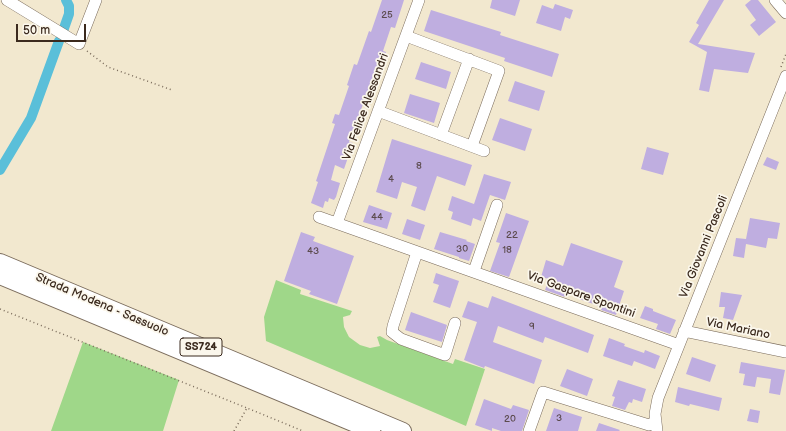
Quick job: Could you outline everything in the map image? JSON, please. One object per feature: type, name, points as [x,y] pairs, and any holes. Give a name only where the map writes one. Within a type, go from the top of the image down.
[{"type":"highway","name":"Strada Modena - Sassuolo","points":[[0,262],[403,431]]},
{"type":"highway","name":"Strada Modena - Sassuolo","points":[[0,276],[372,431]]},
{"type":"street","points":[[7,0],[79,44],[96,0]]},
{"type":"street","name":"Via Felice Alessandri","points":[[337,223],[419,0]]},
{"type":"street","points":[[775,0],[786,13]]},
{"type":"street","points":[[406,36],[499,71],[472,146]]},
{"type":"street","points":[[441,135],[469,59]]},
{"type":"street","name":"Via Giovanni Pascoli","points":[[652,427],[658,398],[786,76]]},
{"type":"street","points":[[378,111],[484,151]]},
{"type":"street","points":[[474,271],[497,205]]},
{"type":"street","name":"Via Gaspare Spontini","points":[[319,217],[679,345]]},
{"type":"street","points":[[417,252],[392,332],[401,339],[445,355],[455,323]]},
{"type":"street","name":"Via Mariano","points":[[684,331],[786,352]]},
{"type":"street","points":[[529,431],[543,392],[652,427]]},
{"type":"path","points":[[79,44],[108,67],[172,90]]},
{"type":"path","points":[[0,309],[304,431]]},
{"type":"path","points":[[234,431],[247,408]]},
{"type":"green space","points":[[276,280],[301,290],[300,294],[352,311],[350,315],[343,317],[344,327],[349,337],[360,345],[370,348],[380,346],[377,337],[380,336],[387,340],[453,364],[455,359],[485,369],[466,426],[266,341],[264,317]]},
{"type":"green space","points":[[83,342],[179,380],[163,431],[51,431]]},
{"type":"building","points":[[382,0],[404,0],[395,28],[391,27],[383,51],[386,52],[376,78],[373,77],[349,142],[353,143],[344,169],[335,165],[331,180],[340,183],[336,197],[334,200],[329,198],[328,202],[325,201],[323,208],[311,203],[318,182],[316,181],[335,124],[332,123],[335,114],[339,115],[349,86],[347,85],[354,64],[357,65],[369,31],[371,32]]},
{"type":"building","points":[[492,0],[520,0],[515,16],[490,8]]},
{"type":"building","points":[[709,0],[724,0],[698,44],[755,53],[748,73],[714,69],[709,92],[699,90],[707,52],[689,42],[699,25],[696,23]]},
{"type":"building","points":[[751,0],[758,0],[776,22],[759,36],[750,25],[756,20],[745,5]]},
{"type":"building","points":[[555,4],[573,10],[570,19],[565,17],[561,31],[536,23],[542,5],[553,9]]},
{"type":"building","points":[[431,10],[501,32],[500,35],[559,54],[552,77],[504,61],[505,58],[424,31]]},
{"type":"building","points":[[421,62],[451,72],[446,89],[415,79]]},
{"type":"building","points":[[515,81],[545,91],[539,111],[508,101]]},
{"type":"building","points":[[410,94],[440,103],[434,123],[404,113]]},
{"type":"building","points":[[500,118],[532,129],[525,151],[492,140]]},
{"type":"building","points":[[392,139],[472,165],[465,186],[437,176],[425,211],[411,206],[417,187],[402,182],[397,199],[376,192]]},
{"type":"building","points":[[647,147],[669,153],[663,175],[641,169]]},
{"type":"building","points":[[767,157],[779,162],[776,170],[763,165]]},
{"type":"building","points":[[484,174],[511,182],[505,200],[490,195],[481,221],[473,218],[471,226],[451,219],[453,212],[448,210],[452,196],[474,204]]},
{"type":"building","points":[[369,205],[392,213],[387,229],[363,222]]},
{"type":"building","points":[[506,213],[529,221],[509,277],[490,271],[500,243],[496,242]]},
{"type":"building","points":[[750,218],[780,223],[777,239],[768,238],[766,248],[746,244],[744,258],[733,256],[736,238],[746,239]]},
{"type":"building","points":[[407,219],[425,225],[420,240],[402,234]]},
{"type":"building","points":[[301,232],[315,237],[313,241],[354,256],[337,304],[309,294],[311,291],[284,281]]},
{"type":"building","points":[[440,232],[475,244],[469,261],[434,249]]},
{"type":"building","points":[[571,243],[623,261],[614,287],[624,291],[616,315],[601,310],[602,307],[579,299],[582,292],[568,288],[565,297],[545,290],[549,279],[541,277],[546,260],[563,266]]},
{"type":"building","points":[[436,273],[459,281],[450,308],[433,302],[439,285],[433,283]]},
{"type":"building","points":[[721,292],[742,295],[733,320],[723,318],[725,307],[719,307]]},
{"type":"building","points":[[492,296],[594,335],[588,353],[545,337],[543,343],[498,326],[493,342],[542,360],[534,384],[464,360],[477,322],[462,317],[468,301],[488,308]]},
{"type":"building","points":[[645,306],[653,309],[653,311],[676,320],[670,334],[656,329],[658,324],[640,318]]},
{"type":"building","points":[[411,312],[447,325],[442,342],[405,330]]},
{"type":"building","points":[[609,338],[625,344],[624,346],[644,353],[645,350],[660,356],[655,369],[634,361],[632,366],[603,356]]},
{"type":"building","points":[[692,357],[716,365],[710,382],[686,374]]},
{"type":"building","points":[[741,362],[785,370],[780,395],[769,393],[771,379],[757,377],[755,387],[743,385],[745,374],[739,373]]},
{"type":"building","points":[[567,369],[593,379],[587,396],[560,386]]},
{"type":"building","points":[[618,380],[646,389],[642,402],[633,399],[632,403],[629,402],[625,410],[612,406],[615,397],[612,396]]},
{"type":"building","points":[[678,387],[722,398],[719,411],[675,402]]},
{"type":"building","points":[[484,399],[511,409],[513,405],[529,410],[522,431],[501,431],[492,428],[492,431],[475,425]]},
{"type":"building","points":[[554,408],[582,417],[578,431],[546,431]]},
{"type":"building","points":[[750,409],[760,411],[758,423],[747,421]]},
{"type":"building","points":[[599,423],[620,430],[596,431]]},
{"type":"waterway","points":[[63,31],[69,14],[69,6],[66,0]]},
{"type":"waterway","points":[[0,170],[31,118],[59,41]]}]
